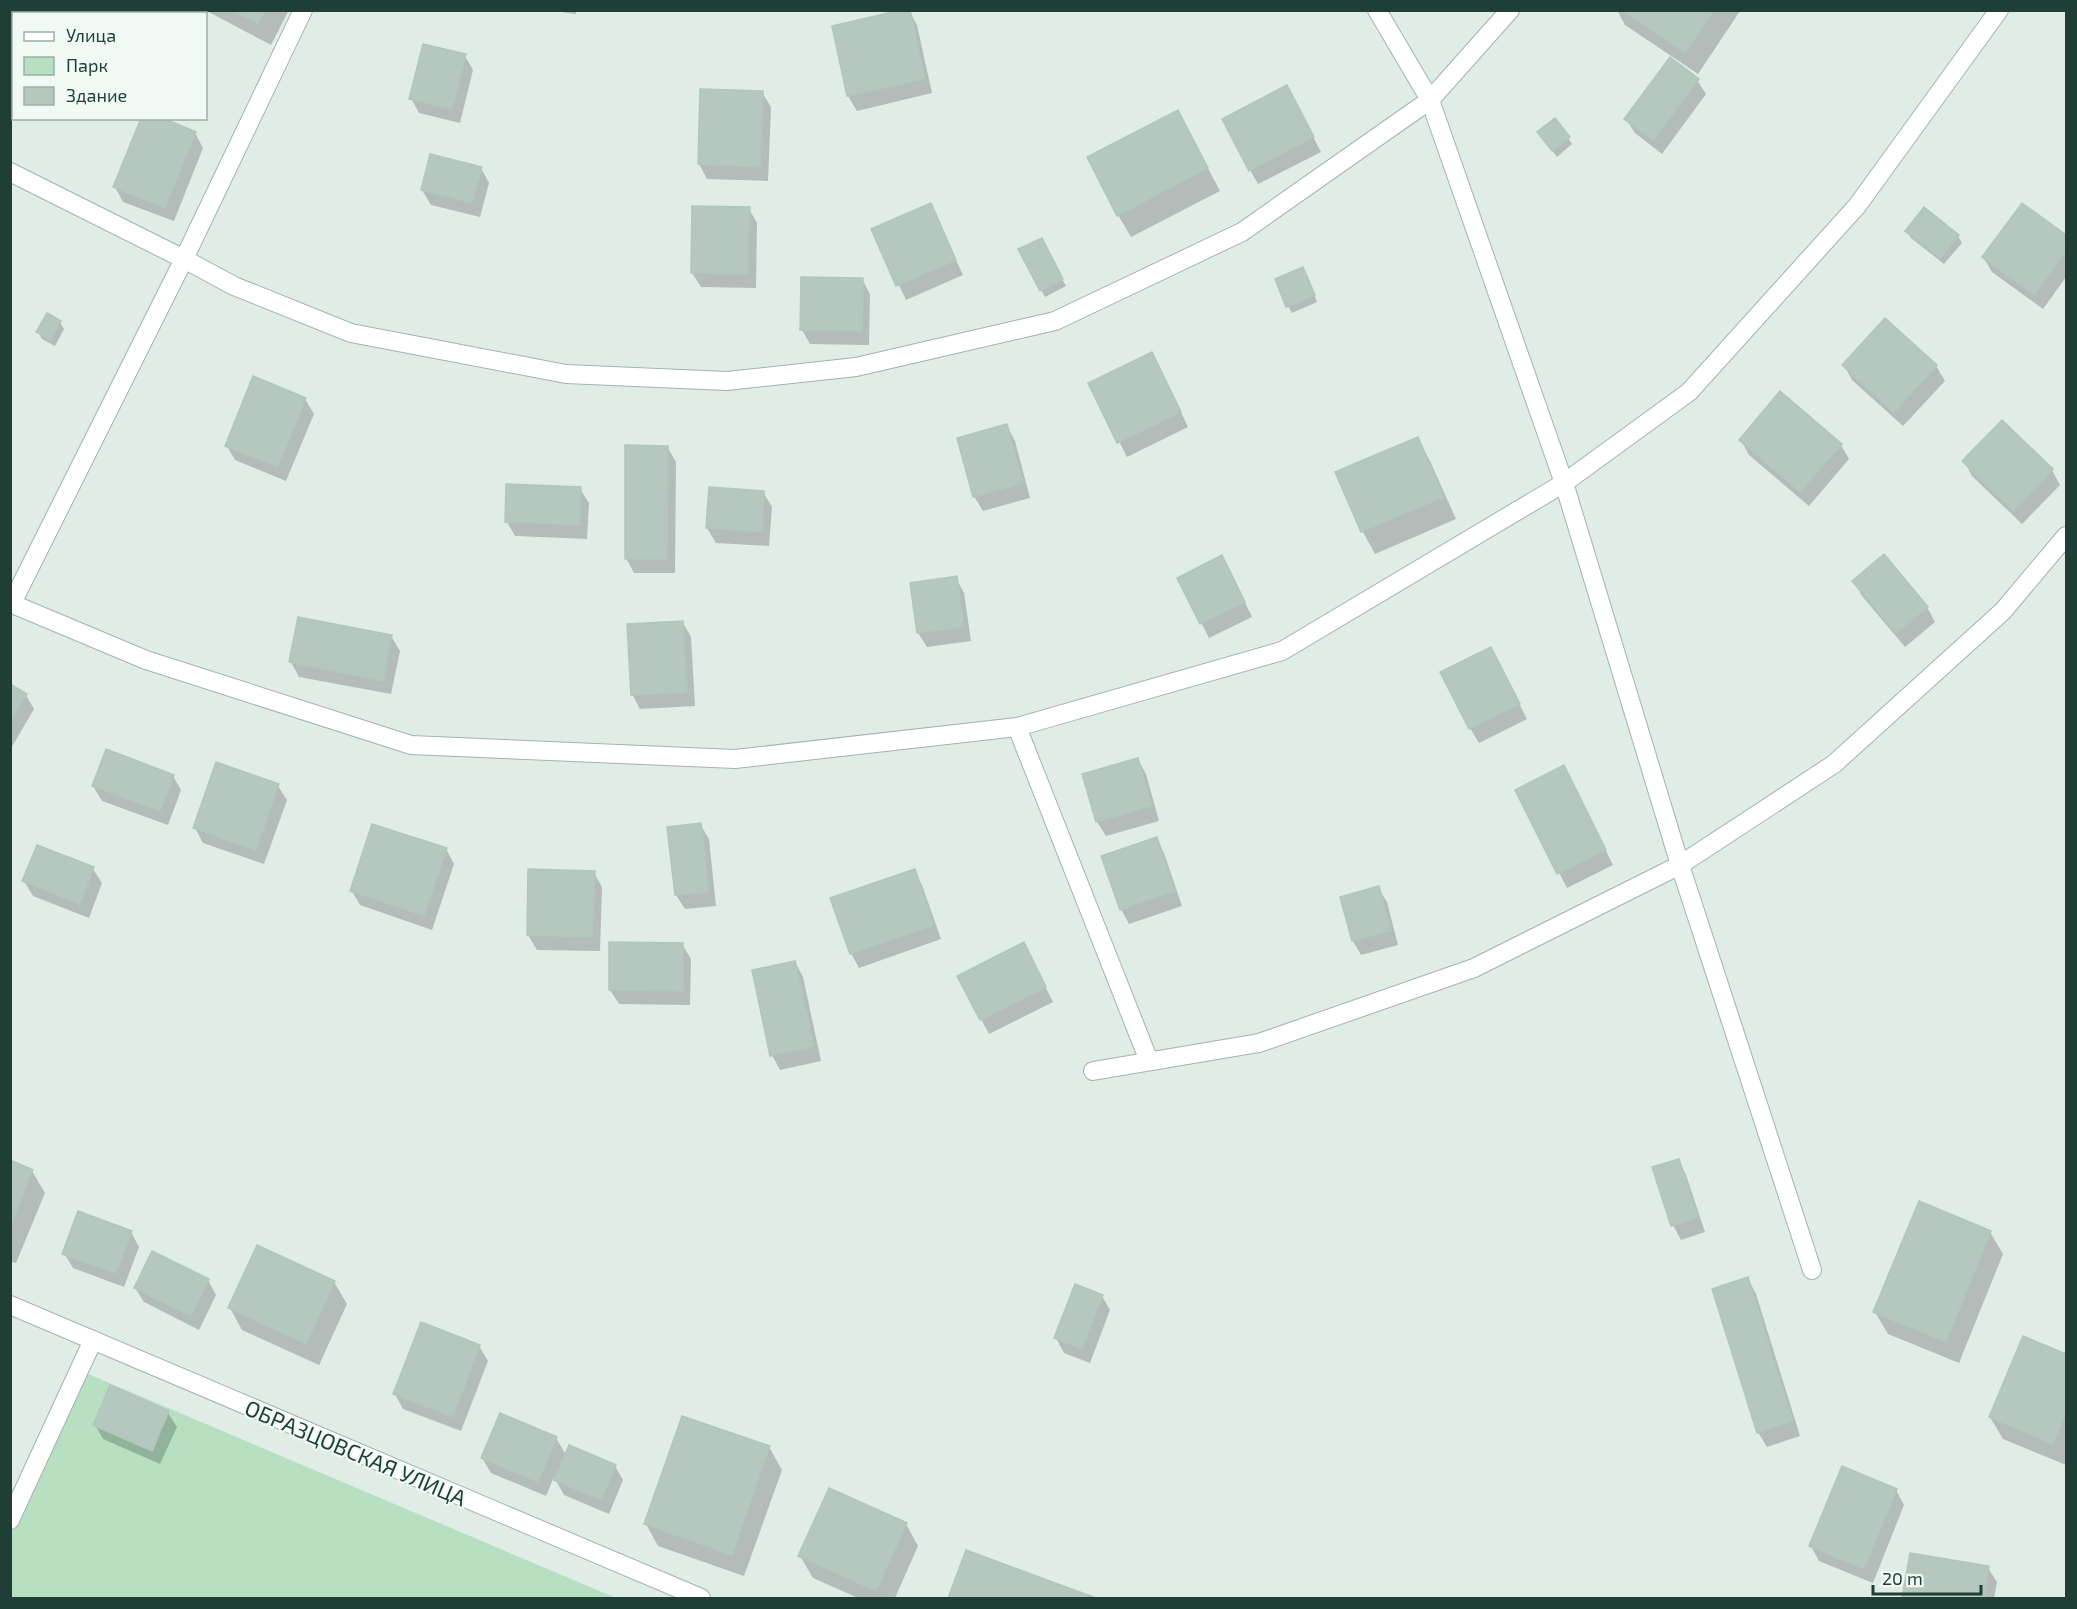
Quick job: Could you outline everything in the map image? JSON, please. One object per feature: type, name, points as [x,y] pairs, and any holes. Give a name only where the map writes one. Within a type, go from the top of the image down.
[{"type":"street","points":[[303,10],[184,259],[11,603],[146,660],[411,745],[735,759],[1017,727],[1282,651],[1564,483],[1689,392],[1857,206],[1999,10]]},
{"type":"street","points":[[1377,10],[1430,100],[1564,483],[1680,865],[1812,1270]]},
{"type":"street","points":[[10,172],[234,286],[351,333],[566,374],[727,381],[856,367],[1055,321],[1242,232],[1430,100],[1510,10]]},
{"type":"street","points":[[1093,1071],[1259,1043],[1474,968],[1680,865],[1834,764],[2003,611],[2067,536]]},
{"type":"street","points":[[1017,727],[1149,1061]]},
{"type":"street","name":"ОБРАЗЦОВСКАЯ УЛИЦА","points":[[10,1305],[701,1599]]},
{"type":"street","points":[[10,1520],[93,1340]]},
{"type":"green space","points":[[74,1368],[616,1598],[11,1598],[11,1514]]},
{"type":"building","points":[[233,10],[265,10],[258,24]]},
{"type":"building","points":[[901,10],[910,10],[925,79],[847,96],[832,26]]},
{"type":"building","points":[[1622,10],[1714,10],[1685,53]]},
{"type":"building","points":[[423,44],[466,54],[452,109],[409,99]]},
{"type":"building","points":[[1670,57],[1699,79],[1653,140],[1624,119]]},
{"type":"building","points":[[1287,85],[1314,137],[1249,171],[1222,119]]},
{"type":"building","points":[[700,89],[763,91],[760,167],[698,164]]},
{"type":"building","points":[[1178,110],[1208,168],[1117,216],[1087,157]]},
{"type":"building","points":[[1555,118],[1570,137],[1552,151],[1537,132]]},
{"type":"building","points":[[140,120],[168,120],[196,132],[165,208],[113,187]]},
{"type":"building","points":[[430,154],[482,167],[472,203],[421,190]]},
{"type":"building","points":[[931,203],[956,260],[896,286],[871,229]]},
{"type":"building","points":[[2022,203],[2066,235],[2066,251],[2034,295],[1982,257]]},
{"type":"building","points":[[692,206],[750,207],[748,274],[691,273]]},
{"type":"building","points":[[1924,207],[1959,235],[1940,258],[1905,231]]},
{"type":"building","points":[[1042,238],[1063,279],[1040,291],[1018,249]]},
{"type":"building","points":[[1303,267],[1315,295],[1286,307],[1275,279]]},
{"type":"building","points":[[801,277],[863,278],[862,331],[800,330]]},
{"type":"building","points":[[47,313],[61,321],[51,340],[36,332]]},
{"type":"building","points":[[1885,318],[1937,365],[1894,413],[1842,365]]},
{"type":"building","points":[[1152,352],[1181,412],[1117,443],[1088,383]]},
{"type":"building","points":[[253,376],[306,398],[278,467],[225,446]]},
{"type":"building","points":[[1780,391],[1842,444],[1800,492],[1739,440]]},
{"type":"building","points":[[2002,420],[2053,469],[2013,511],[1962,461]]},
{"type":"building","points":[[1007,424],[1023,483],[973,497],[957,438]]},
{"type":"building","points":[[1418,437],[1444,497],[1361,532],[1335,472]]},
{"type":"building","points":[[625,445],[668,446],[667,559],[625,559]]},
{"type":"building","points":[[506,484],[581,487],[580,525],[505,522]]},
{"type":"building","points":[[709,487],[764,491],[762,532],[706,528]]},
{"type":"building","points":[[1884,554],[1928,607],[1896,633],[1852,581]]},
{"type":"building","points":[[1222,555],[1245,602],[1200,624],[1177,578]]},
{"type":"building","points":[[957,576],[964,627],[917,633],[910,583]]},
{"type":"building","points":[[298,617],[392,635],[383,681],[289,662]]},
{"type":"building","points":[[683,621],[687,692],[631,695],[627,624]]},
{"type":"building","points":[[1491,647],[1520,704],[1469,729],[1440,672]]},
{"type":"building","points":[[10,684],[27,694],[10,721]]},
{"type":"building","points":[[106,749],[174,775],[160,811],[92,786]]},
{"type":"building","points":[[1138,758],[1152,806],[1096,822],[1082,774]]},
{"type":"building","points":[[216,762],[279,784],[256,850],[193,828]]},
{"type":"building","points":[[1564,765],[1606,850],[1557,874],[1515,790]]},
{"type":"building","points":[[701,823],[709,892],[675,895],[667,827]]},
{"type":"building","points":[[372,824],[447,848],[424,916],[350,891]]},
{"type":"building","points":[[1157,837],[1175,891],[1120,910],[1101,856]]},
{"type":"building","points":[[37,845],[94,867],[80,904],[22,881]]},
{"type":"building","points":[[528,869],[595,871],[592,937],[527,935]]},
{"type":"building","points":[[915,869],[934,925],[850,954],[830,898]]},
{"type":"building","points":[[1379,886],[1391,931],[1352,941],[1340,897]]},
{"type":"building","points":[[609,942],[683,943],[683,991],[609,990]]},
{"type":"building","points":[[1024,942],[1046,987],[980,1020],[957,976]]},
{"type":"building","points":[[795,961],[814,1046],[770,1056],[752,970]]},
{"type":"building","points":[[1679,1159],[1698,1217],[1671,1226],[1652,1167]]},
{"type":"building","points":[[10,1160],[33,1170],[10,1226]]},
{"type":"building","points":[[1919,1201],[1991,1231],[1946,1342],[1873,1312]]},
{"type":"building","points":[[78,1211],[132,1231],[116,1273],[62,1254]]},
{"type":"building","points":[[257,1245],[335,1281],[306,1344],[228,1308]]},
{"type":"building","points":[[152,1251],[209,1279],[191,1316],[134,1288]]},
{"type":"building","points":[[1748,1277],[1793,1421],[1757,1433],[1712,1289]]},
{"type":"building","points":[[1075,1284],[1103,1295],[1082,1349],[1054,1338]]},
{"type":"building","points":[[421,1322],[480,1345],[453,1417],[393,1394]]},
{"type":"building","points":[[2023,1336],[2066,1354],[2066,1413],[2053,1444],[1989,1417]]},
{"type":"building","points":[[110,1385],[169,1411],[152,1451],[93,1425]]},
{"type":"building","points":[[500,1413],[557,1437],[538,1482],[481,1458]]},
{"type":"building","points":[[682,1416],[770,1446],[732,1555],[644,1524]]},
{"type":"building","points":[[569,1445],[616,1465],[601,1500],[554,1480]]},
{"type":"building","points":[[1842,1466],[1897,1489],[1864,1569],[1809,1546]]},
{"type":"building","points":[[829,1488],[907,1523],[876,1591],[798,1556]]},
{"type":"building","points":[[966,1550],[1096,1598],[948,1598]]},
{"type":"building","points":[[1910,1553],[1989,1566],[1984,1598],[1902,1598]]}]
